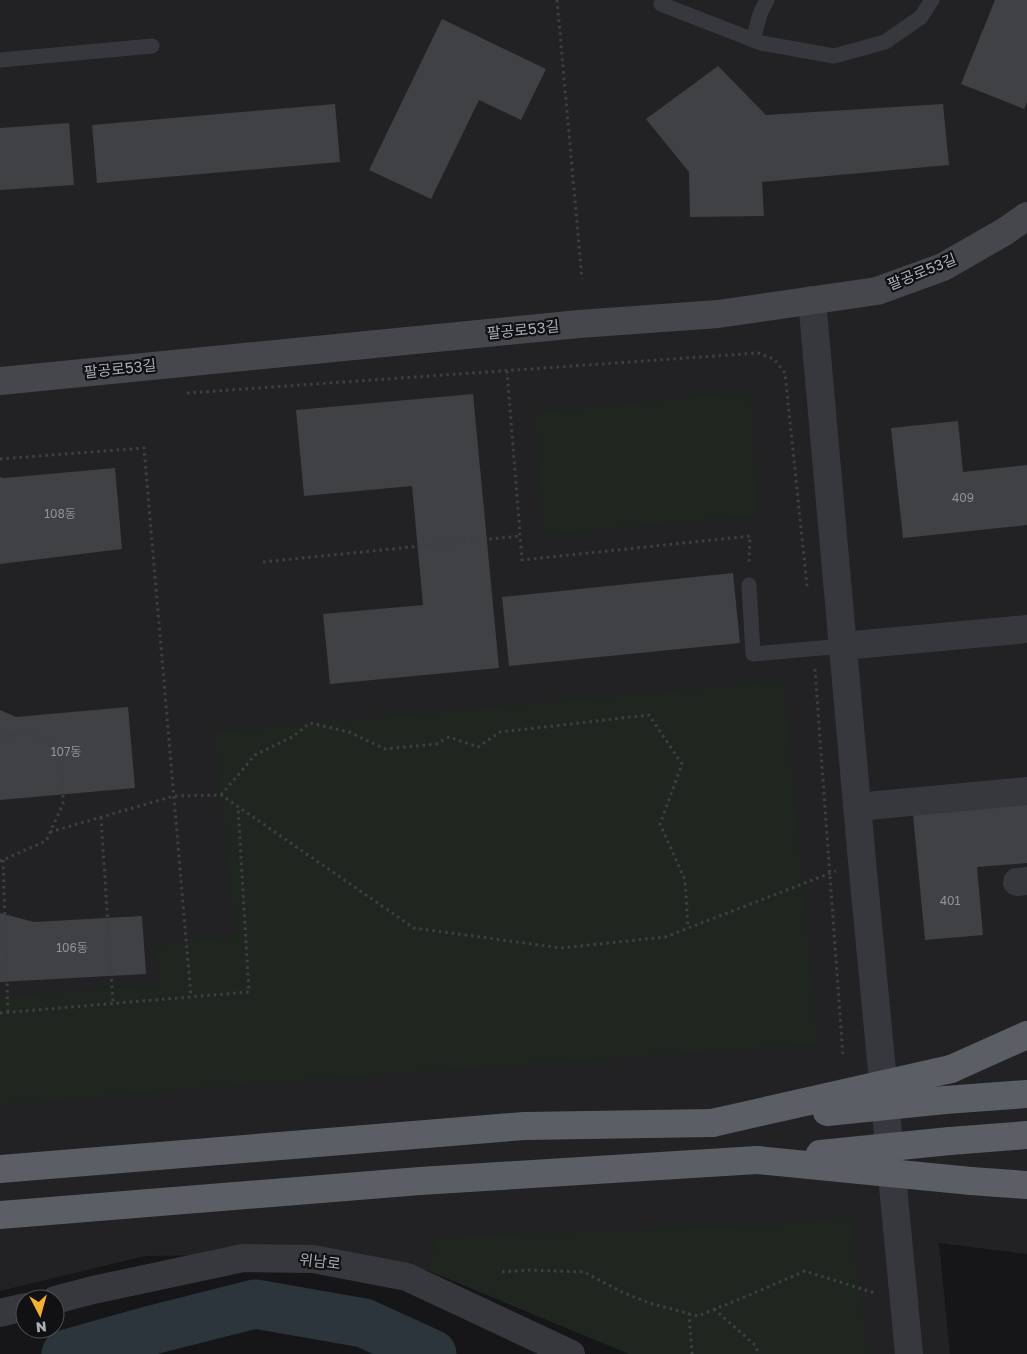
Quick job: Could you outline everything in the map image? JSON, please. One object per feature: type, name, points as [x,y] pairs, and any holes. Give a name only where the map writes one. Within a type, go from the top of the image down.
[{"type":"highway","points":[[712,1123],[951,1069],[1027,1035]]},
{"type":"highway","points":[[0,1169],[524,1126],[712,1123],[945,1100],[1027,1094]]},
{"type":"highway","points":[[0,1215],[420,1181],[757,1160],[1027,1135]]},
{"type":"highway","points":[[757,1160],[1027,1185]]},
{"type":"main road","name":"팔공로53길","points":[[0,381],[579,324],[718,314],[877,291],[943,266],[1004,232],[1027,216]]},
{"type":"street","points":[[812,300],[862,861],[909,1354]]},
{"type":"street","points":[[974,635],[1027,612]]},
{"type":"street","points":[[843,646],[1027,629]]},
{"type":"street","points":[[858,807],[1027,791]]},
{"type":"street","name":"위남로","points":[[65,1298],[244,1258],[313,1259],[407,1277],[572,1354]]},
{"type":"street","points":[[0,1313],[15,1309]]},
{"type":"lane","points":[[753,40],[760,14],[767,0]]},
{"type":"lane","points":[[661,4],[761,43],[834,56],[885,42],[921,17],[932,0]]},
{"type":"lane","points":[[0,60],[152,46]]},
{"type":"lane","points":[[749,585],[753,654],[843,646]]},
{"type":"path","points":[[557,0],[582,279]]},
{"type":"path","points":[[182,393],[758,353],[774,359],[785,372],[808,587]]},
{"type":"path","points":[[507,371],[522,560],[750,536],[749,585]]},
{"type":"path","points":[[0,459],[144,448],[191,997]]},
{"type":"path","points":[[263,562],[520,536]]},
{"type":"path","points":[[814,666],[843,1057]]},
{"type":"path","points":[[221,795],[255,755],[292,737],[310,723],[349,732],[385,749],[436,744],[449,737],[478,747],[500,732],[649,715],[682,764],[660,824],[685,880],[688,928]]},
{"type":"path","points":[[0,736],[30,732],[62,752],[63,804],[46,842],[2,860],[8,1013]]},
{"type":"path","points":[[50,832],[174,796],[221,795],[414,928],[561,948],[665,937],[862,861]]},
{"type":"path","points":[[0,1013],[249,992],[238,807]]},
{"type":"path","points":[[101,817],[114,1003]]},
{"type":"path","points":[[502,1272],[530,1270],[584,1272],[622,1292],[650,1303],[698,1316],[805,1271],[875,1293]]},
{"type":"path","points":[[714,1309],[755,1345],[759,1354]]},
{"type":"path","points":[[689,1313],[692,1354]]},
{"type":"shaded area","points":[[0,0],[1027,0],[1027,1254],[939,1243],[950,1354],[629,1354],[427,1270],[323,1254],[145,1256],[0,1291]]},
{"type":"shaded area","points":[[751,391],[758,515],[544,535],[534,413]]},
{"type":"shaded area","points":[[784,681],[818,1044],[249,1084],[0,1105],[0,997],[160,984],[154,945],[235,937],[214,732]]},
{"type":"shaded area","points":[[851,1217],[868,1354],[629,1354],[427,1270],[437,1237],[770,1225]]},
{"type":"building","points":[[995,0],[1027,0],[1027,102],[1024,109],[961,84]]},
{"type":"building","points":[[442,19],[546,69],[521,120],[479,100],[431,199],[369,170]]},
{"type":"building","points":[[718,66],[766,115],[943,104],[949,165],[762,182],[764,216],[690,217],[689,172],[646,119]]},
{"type":"building","points":[[335,104],[340,162],[97,183],[92,125]]},
{"type":"building","points":[[69,123],[74,185],[0,190],[0,128]]},
{"type":"building","points":[[473,394],[499,668],[330,684],[323,614],[423,605],[412,486],[304,496],[296,410]]},
{"type":"building","points":[[958,421],[963,472],[1027,465],[1027,525],[903,538],[891,428]]},
{"type":"building","points":[[115,468],[122,549],[0,564],[0,477]]},
{"type":"building","points":[[733,573],[740,643],[509,666],[502,597]]},
{"type":"building","points":[[128,707],[135,788],[0,800],[0,710],[16,717]]},
{"type":"building","points":[[1027,804],[1027,863],[977,867],[983,935],[925,940],[913,815]]},
{"type":"building","points":[[0,913],[34,922],[142,916],[146,974],[0,982]]},
{"type":"waterway","points":[[66,1354],[255,1304],[364,1323],[432,1354]]}]
